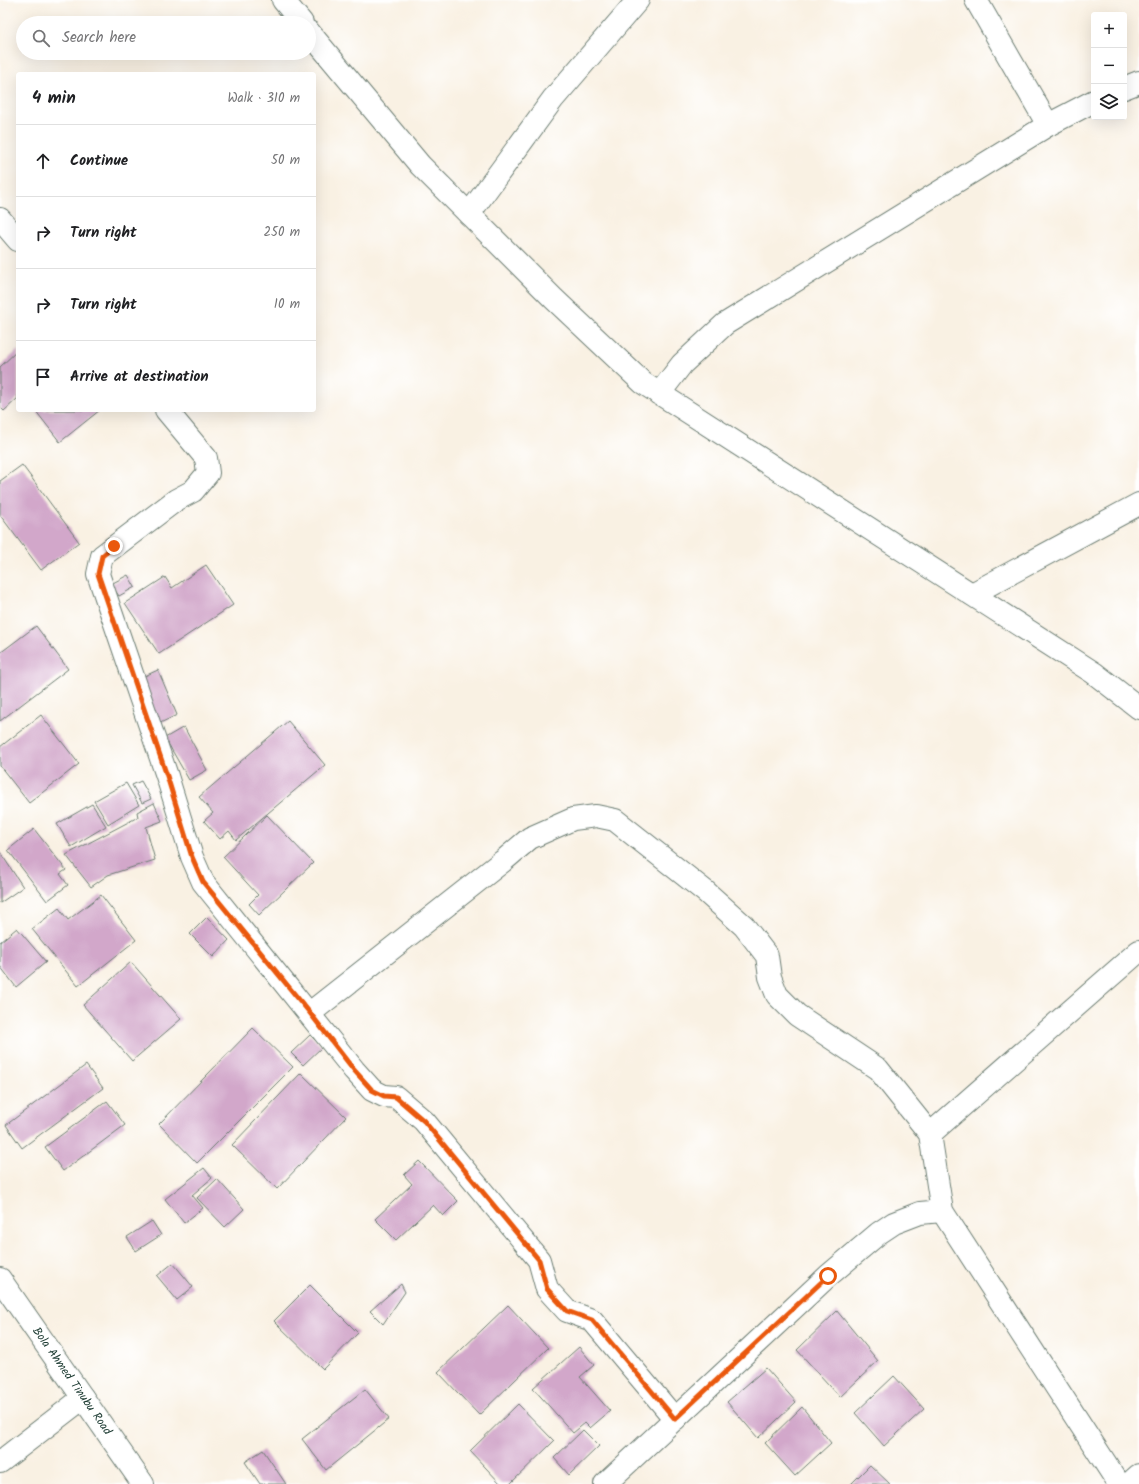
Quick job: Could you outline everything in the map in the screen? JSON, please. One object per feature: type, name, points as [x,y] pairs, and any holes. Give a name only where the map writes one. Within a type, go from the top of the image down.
[{"type":"street","points":[[282,0],[296,16]]},
{"type":"street","points":[[469,214],[553,99],[638,0]]},
{"type":"street","points":[[976,0],[1048,125]]},
{"type":"street","points":[[316,40],[420,165],[554,299],[643,383],[1094,673],[1139,708]]},
{"type":"street","points":[[1127,87],[1139,82]]},
{"type":"street","points":[[659,394],[682,364],[725,324],[1048,125],[1091,103]]},
{"type":"street","points":[[0,219],[16,238]]},
{"type":"street","points":[[168,412],[206,458],[208,473],[193,491],[176,500],[102,556],[98,574],[167,776],[192,857],[203,882],[310,1013],[354,1070],[372,1090],[384,1096],[396,1097],[424,1121],[539,1260],[547,1289],[567,1311],[592,1320],[675,1419]]},
{"type":"street","points":[[972,594],[1139,504]]},
{"type":"street","points":[[310,1013],[530,838],[573,819],[596,816],[615,820],[706,892],[744,926],[767,956],[770,977],[777,995],[797,1015],[878,1069],[930,1134],[942,1211],[1119,1484]]},
{"type":"street","points":[[930,1134],[1139,951]]},
{"type":"street","points":[[605,1484],[828,1276],[879,1233],[894,1223],[920,1213],[942,1211]]},
{"type":"street","name":"Bola Ahmed Tinubu Road","points":[[0,1279],[143,1484]]},
{"type":"street","points":[[0,1462],[83,1398]]},
{"type":"street","points":[[1129,1484],[1139,1475]]},
{"type":"building","points":[[16,352],[16,400],[4,411],[0,407],[0,367]]},
{"type":"building","points":[[37,412],[98,412],[60,442]]},
{"type":"building","points":[[22,465],[79,542],[41,570],[0,515],[0,481]]},
{"type":"building","points":[[206,565],[233,605],[159,654],[125,603],[165,577],[172,588]]},
{"type":"building","points":[[128,575],[135,587],[119,596],[111,584]]},
{"type":"building","points":[[36,626],[68,669],[0,721],[0,653]]},
{"type":"building","points":[[158,670],[177,715],[158,724],[138,679]]},
{"type":"building","points":[[41,715],[79,764],[29,803],[0,766],[0,747]]},
{"type":"building","points":[[288,721],[325,765],[236,840],[229,831],[220,839],[204,821],[213,813],[199,797]]},
{"type":"building","points":[[184,727],[207,770],[189,780],[165,738]]},
{"type":"building","points":[[141,781],[151,799],[142,803],[132,785]]},
{"type":"building","points":[[126,783],[139,805],[108,824],[94,801]]},
{"type":"building","points":[[154,803],[162,821],[146,827],[155,860],[108,875],[91,887],[66,855],[138,817],[137,812]]},
{"type":"building","points":[[92,804],[106,826],[71,847],[57,824]]},
{"type":"building","points":[[267,815],[313,863],[259,915],[249,904],[258,895],[223,857]]},
{"type":"building","points":[[34,829],[66,870],[60,874],[68,885],[47,901],[8,850]]},
{"type":"building","points":[[0,852],[23,887],[0,903]]},
{"type":"building","points":[[101,895],[136,940],[78,986],[32,929],[59,908],[68,920]]},
{"type":"building","points":[[207,917],[229,940],[213,957],[190,934]]},
{"type":"building","points":[[17,928],[46,962],[16,987],[0,966],[0,942]]},
{"type":"building","points":[[131,962],[181,1019],[132,1061],[83,1005]]},
{"type":"building","points":[[253,1028],[293,1067],[197,1163],[159,1124]]},
{"type":"building","points":[[310,1035],[322,1047],[303,1065],[291,1053]]},
{"type":"building","points":[[86,1065],[103,1088],[22,1148],[6,1125]]},
{"type":"building","points":[[301,1073],[346,1117],[277,1189],[232,1145]]},
{"type":"building","points":[[107,1101],[125,1125],[63,1171],[45,1147]]},
{"type":"building","points":[[419,1161],[458,1201],[443,1216],[433,1205],[396,1240],[375,1219],[412,1184],[404,1175]]},
{"type":"building","points":[[204,1168],[212,1178],[192,1195],[203,1208],[184,1223],[165,1199]]},
{"type":"building","points":[[217,1179],[244,1209],[225,1227],[197,1198]]},
{"type":"building","points":[[152,1221],[161,1235],[136,1251],[127,1237]]},
{"type":"building","points":[[173,1263],[193,1287],[177,1300],[157,1276]]},
{"type":"building","points":[[401,1284],[405,1292],[383,1324],[370,1311]]},
{"type":"building","points":[[310,1285],[358,1333],[323,1369],[274,1321]]},
{"type":"building","points":[[508,1305],[548,1348],[479,1415],[438,1372]]},
{"type":"building","points":[[837,1311],[878,1361],[840,1397],[797,1350]]},
{"type":"building","points":[[579,1347],[594,1365],[580,1377],[610,1411],[590,1428],[585,1423],[573,1433],[533,1388]]},
{"type":"building","points":[[766,1368],[796,1402],[758,1438],[727,1402]]},
{"type":"building","points":[[894,1376],[924,1409],[884,1446],[855,1413]]},
{"type":"building","points":[[365,1389],[389,1419],[326,1470],[302,1439]]},
{"type":"building","points":[[518,1404],[554,1441],[510,1484],[501,1484],[470,1451]]},
{"type":"building","points":[[802,1407],[831,1443],[795,1476],[765,1443]]},
{"type":"building","points":[[583,1430],[599,1446],[569,1475],[554,1458]]},
{"type":"building","points":[[263,1450],[286,1484],[260,1484],[245,1462]]},
{"type":"building","points":[[870,1465],[890,1484],[851,1484]]},
{"type":"route","points":[[114,546],[102,556],[98,574],[167,776],[192,857],[203,882],[310,1013],[354,1070],[372,1090],[384,1096],[396,1097],[424,1121],[539,1260],[547,1289],[567,1311],[592,1320],[675,1419],[828,1276]]}]
